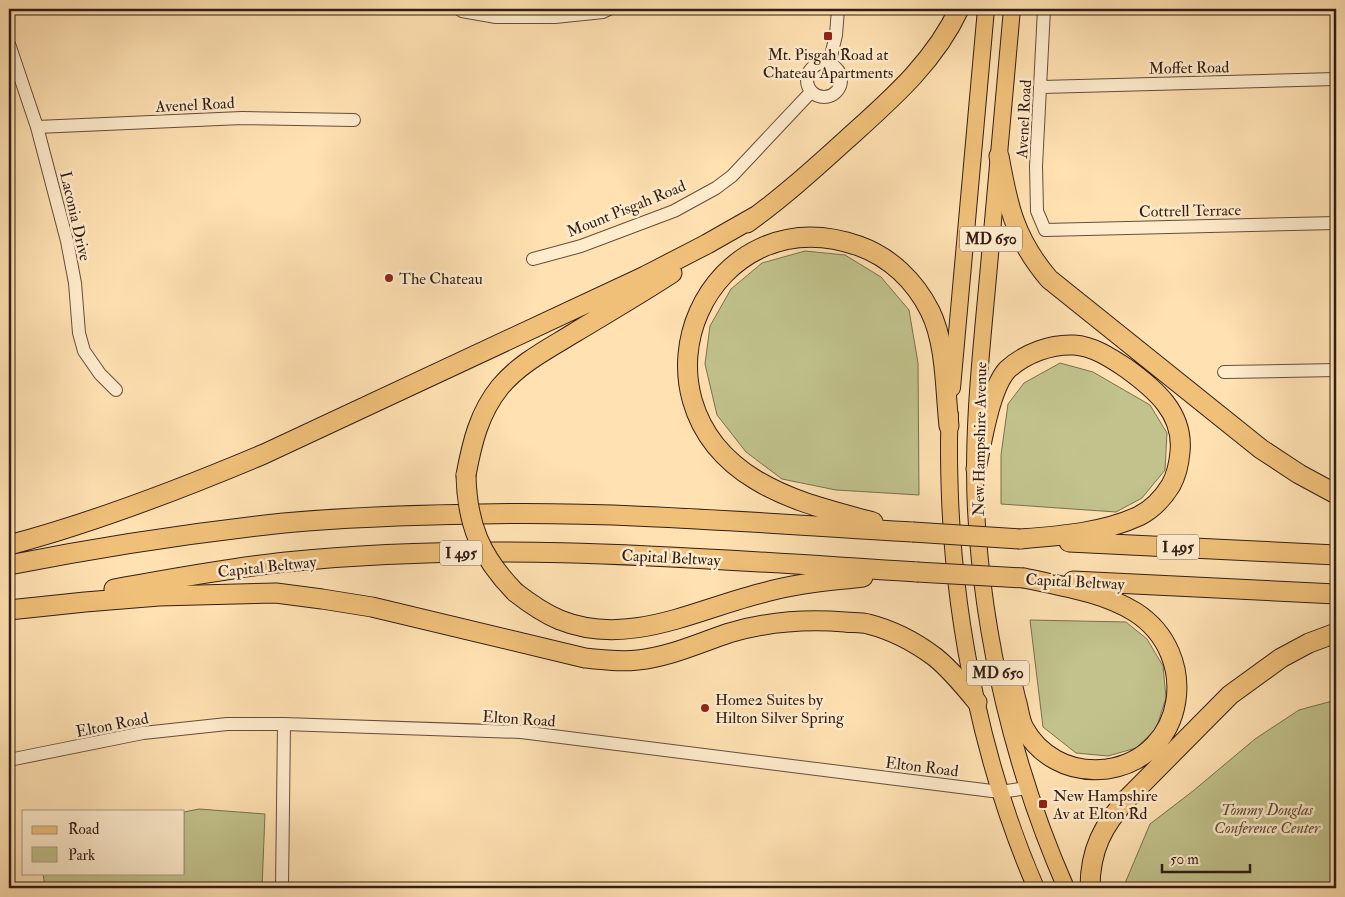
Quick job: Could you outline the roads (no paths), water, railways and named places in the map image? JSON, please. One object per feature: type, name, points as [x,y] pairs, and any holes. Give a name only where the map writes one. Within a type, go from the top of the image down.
[{"type":"highway","points":[[917,572],[790,586],[637,629],[609,630],[584,627],[561,620],[537,609],[515,592],[499,576],[478,541],[469,510],[466,475],[476,430],[486,409],[500,388],[516,370],[539,354],[660,282],[758,215],[792,189],[901,89],[930,56],[949,29],[958,9]]},
{"type":"highway","points":[[999,156],[1012,220],[1034,262],[1049,279],[1261,450],[1336,494]]},
{"type":"highway","points":[[9,545],[144,502],[209,478],[264,454],[645,276],[758,215]]},
{"type":"highway","points":[[913,532],[808,504],[781,494],[738,468],[721,452],[706,432],[695,411],[689,388],[686,364],[689,342],[702,304],[726,273],[741,259],[777,242],[823,238],[847,242],[870,250],[890,262],[908,278],[920,293],[930,312],[938,331],[949,426]]},
{"type":"highway","points":[[976,469],[992,399],[999,382],[1008,370],[1039,350],[1076,345],[1093,350],[1116,361],[1139,378],[1156,392],[1171,409],[1180,436],[1179,466],[1174,480],[1154,506],[1140,516],[1106,527],[1072,534],[1020,539]]},
{"type":"highway","name":"I 495","points":[[9,565],[101,547],[186,534],[286,523],[392,516],[482,514],[595,515],[1336,555]]},
{"type":"highway","name":"Capital Beltway","points":[[9,609],[242,567],[383,555],[488,552],[594,553],[1336,594]]},
{"type":"highway","points":[[998,672],[1012,684],[1024,728],[1033,740],[1043,752],[1074,768],[1098,770],[1114,768],[1135,760],[1153,747],[1164,733],[1173,714],[1178,693],[1177,673],[1162,637],[1150,623],[1135,612],[1119,604],[1089,593],[1024,578]]},
{"type":"highway","points":[[9,609],[159,596],[276,593],[372,607],[585,658],[612,661],[649,658],[690,647],[730,633],[780,623],[835,621],[866,624],[893,633],[917,645],[947,668],[977,702]]},
{"type":"highway","points":[[1090,888],[1090,875],[1094,854],[1102,833],[1112,816],[1128,798],[1230,695],[1280,658],[1336,632]]},
{"type":"main road","name":"New Hampshire Avenue","points":[[986,9],[949,426],[953,556],[962,627],[977,702],[1000,792],[1036,888]]},
{"type":"main road","name":"New Hampshire Avenue","points":[[1012,9],[979,374],[976,510],[980,557],[992,642],[1011,728],[1027,788],[1052,858],[1066,888]]},
{"type":"street","points":[[460,9],[462,11],[496,17],[555,17],[603,12],[609,9]]},
{"type":"street","points":[[829,64],[836,35],[838,9]]},
{"type":"street","name":"Avenel Road","points":[[1044,9],[1042,87],[1036,166],[1037,210],[1044,230]]},
{"type":"street","name":"Laconia Drive","points":[[10,50],[37,127],[67,241],[75,283],[79,333],[84,350],[100,374],[116,390]]},
{"type":"street","points":[[816,64],[829,64],[835,66],[841,76],[839,89],[829,97],[816,96],[808,87],[808,74],[816,64]]},
{"type":"street","name":"Moffet Road","points":[[1042,87],[1336,79]]},
{"type":"street","name":"Mount Pisgah Road","points":[[533,259],[581,246],[674,211],[716,188],[732,176],[811,92]]},
{"type":"street","name":"Avenel Road","points":[[37,127],[242,118],[354,120]]},
{"type":"street","name":"Cottrell Terrace","points":[[1044,230],[1336,223]]},
{"type":"street","points":[[1224,372],[1336,370]]},
{"type":"street","name":"Elton Road","points":[[9,760],[143,733],[227,724],[284,724],[521,732],[1000,792],[1027,788]]},
{"type":"street","points":[[282,888],[284,724]]},
{"type":"place","name":"Mt. Pisgah Road at Chateau Apartments","points":[[828,36]]},
{"type":"place","name":"The Chateau","points":[[389,278]]},
{"type":"place","name":"Home2 Suites by Hilton Silver Spring","points":[[705,708]]},
{"type":"place","name":"New Hampshire Av at Elton Rd","points":[[1043,804]]},
{"type":"park label","name":"Tommy Douglas Conference Center","points":[[1267,818]]}]
